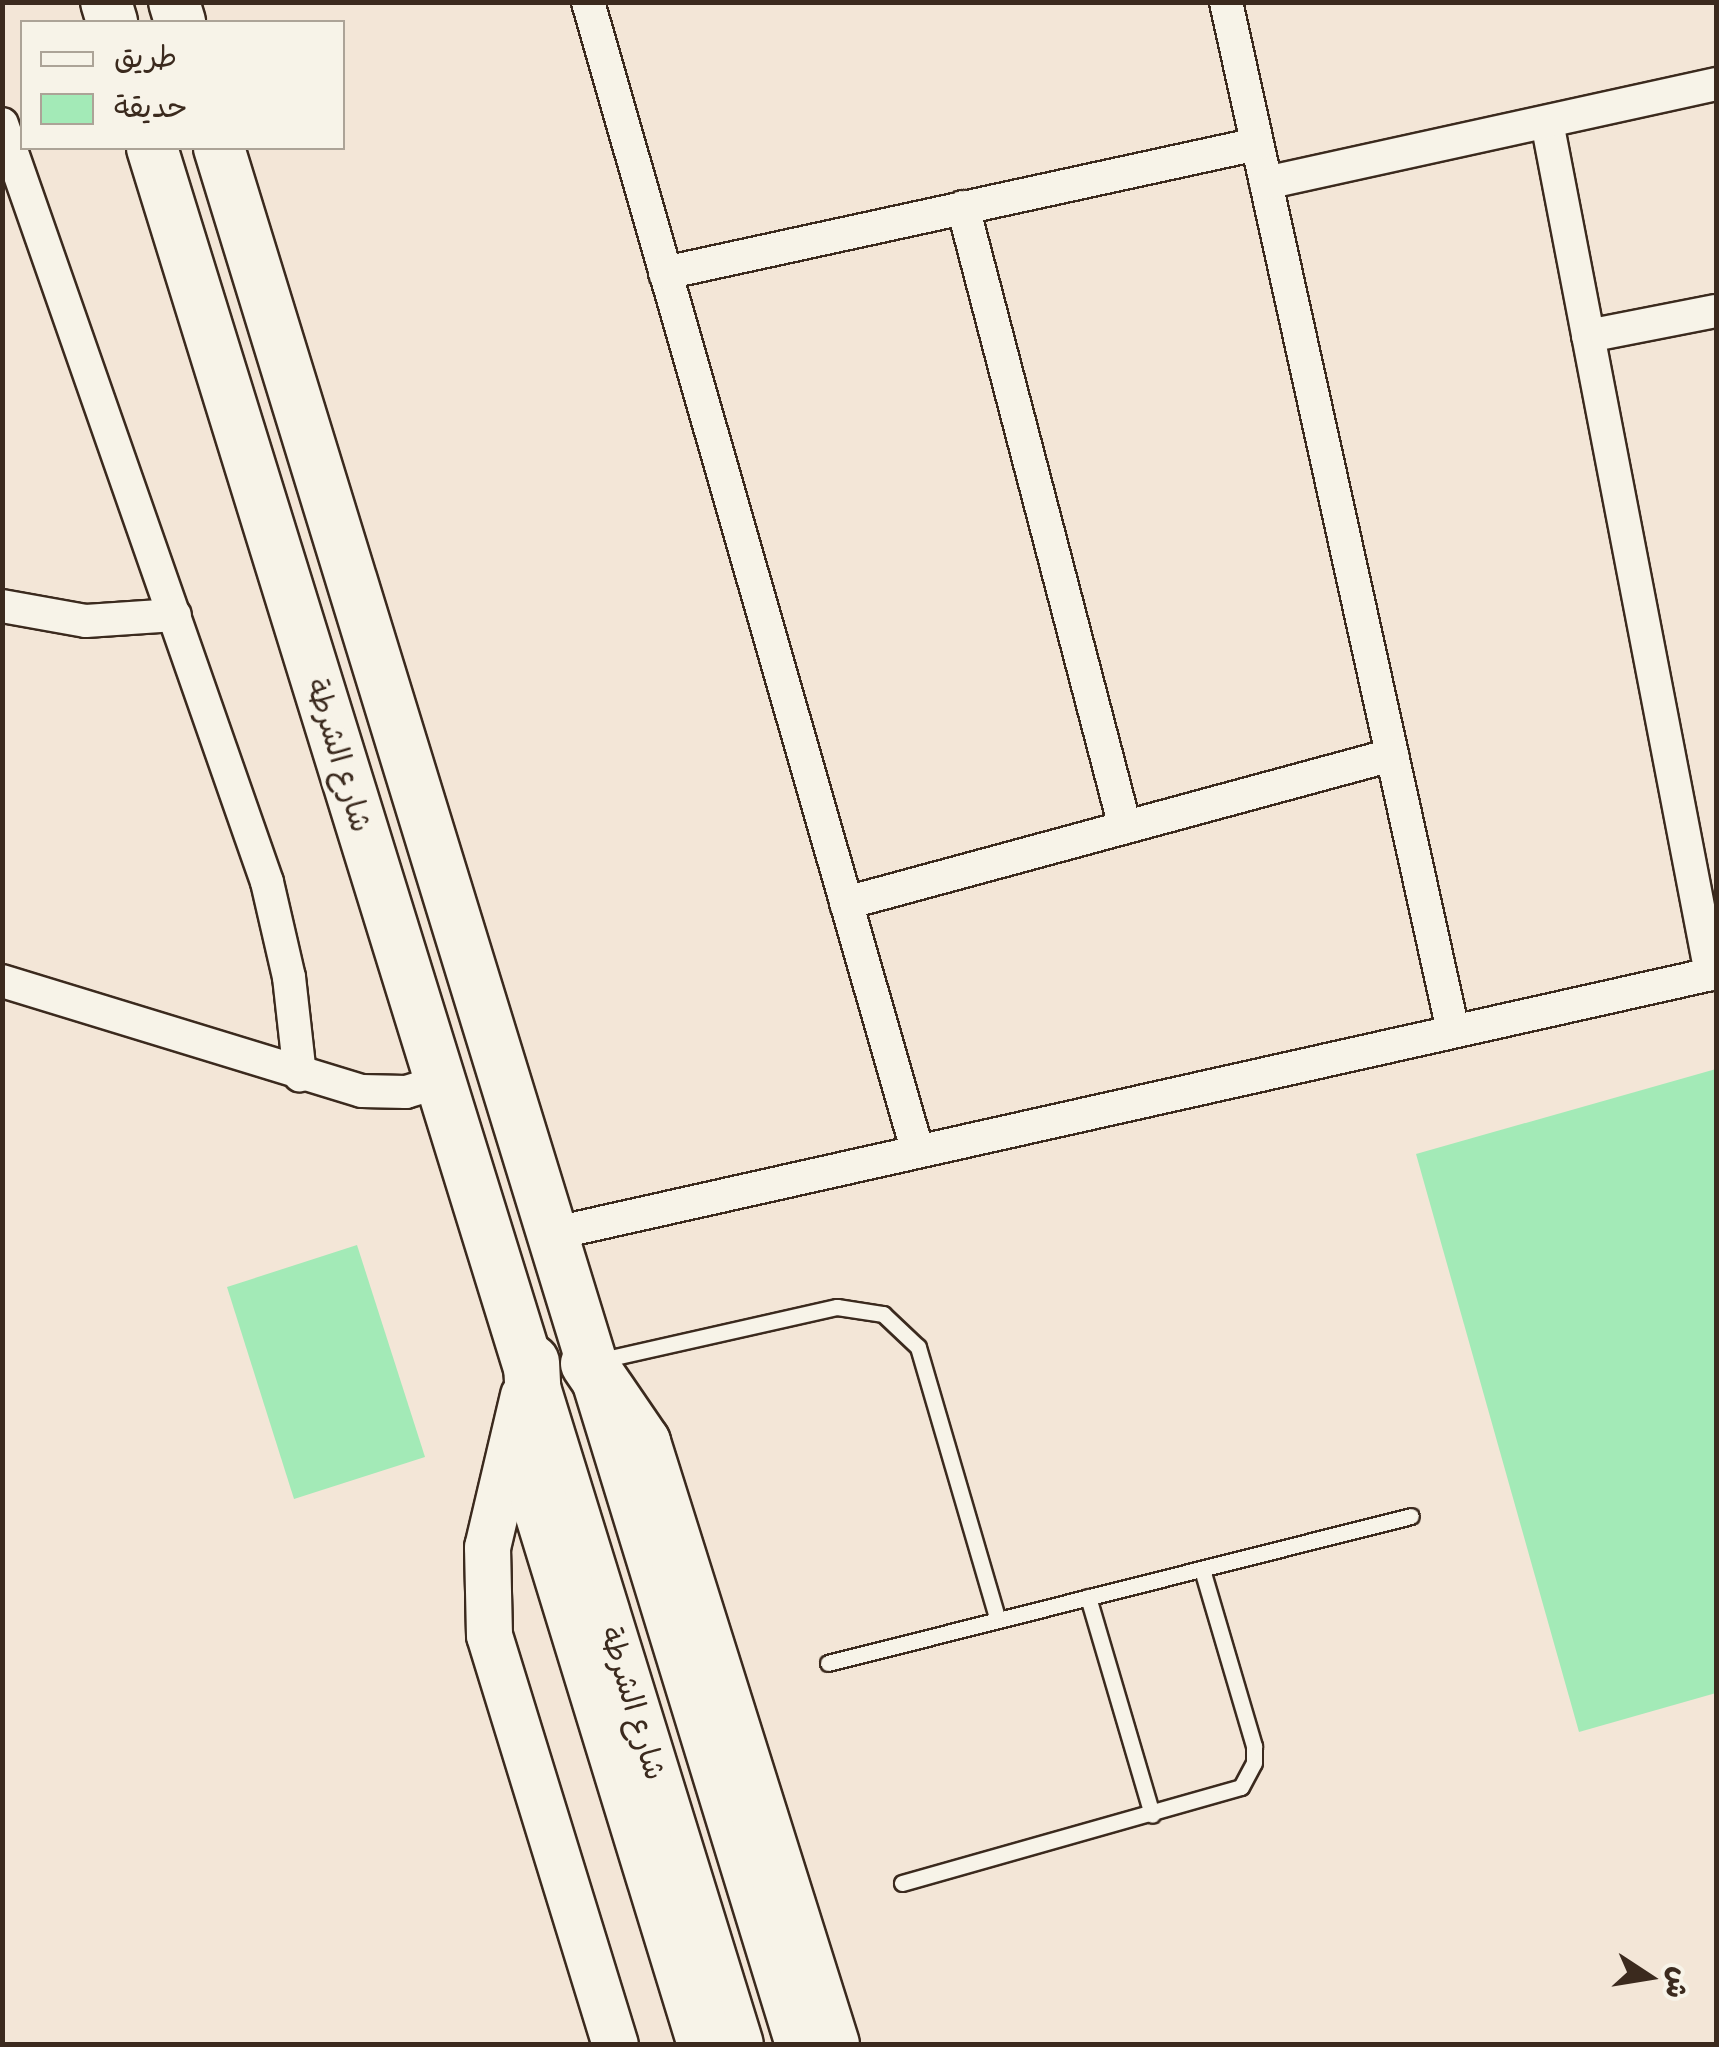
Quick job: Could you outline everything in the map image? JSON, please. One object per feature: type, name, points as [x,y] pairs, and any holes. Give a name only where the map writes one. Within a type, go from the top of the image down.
[{"type":"highway","points":[[531,1362],[538,1498],[705,2044]]},
{"type":"highway","points":[[588,1363],[642,1442],[831,2044]]},
{"type":"main road","name":"شارع الشرطة","points":[[153,150],[531,1362],[738,2044]]},
{"type":"main road","name":"شارع الشرطة","points":[[219,150],[588,1363],[802,2044]]},
{"type":"main road","points":[[218,358],[252,365],[280,344]]},
{"type":"main road","points":[[250,462],[268,442],[308,437]]},
{"type":"street","points":[[1226,2],[1453,1031]]},
{"type":"street","points":[[590,3],[917,1150]]},
{"type":"street","points":[[1266,183],[1716,84]]},
{"type":"street","points":[[551,1234],[1714,974],[1547,122]]},
{"type":"street","points":[[2,124],[267,882],[289,977],[300,1075]]},
{"type":"street","points":[[665,273],[1257,144]]},
{"type":"street","points":[[964,207],[1125,827]]},
{"type":"street","points":[[1588,336],[1716,311]]},
{"type":"street","points":[[2,606],[86,621],[175,615]]},
{"type":"street","points":[[846,903],[1392,755]]},
{"type":"street","points":[[2,981],[300,1075],[377,1093],[441,1082]]},
{"type":"street","points":[[531,1362],[486,1547],[489,1635],[614,2044]]},
{"type":"lane","points":[[588,1363],[837,1307],[883,1314],[918,1347],[998,1620]]},
{"type":"lane","points":[[828,1663],[1411,1516]]},
{"type":"lane","points":[[902,1883],[1230,1794],[1254,1762],[1202,1569]]},
{"type":"lane","points":[[1088,1597],[1152,1816]]},
{"type":"green space","points":[[1716,1069],[1716,1693],[1579,1732],[1416,1154]]},
{"type":"green space","points":[[357,1245],[425,1457],[294,1499],[227,1287]]}]
